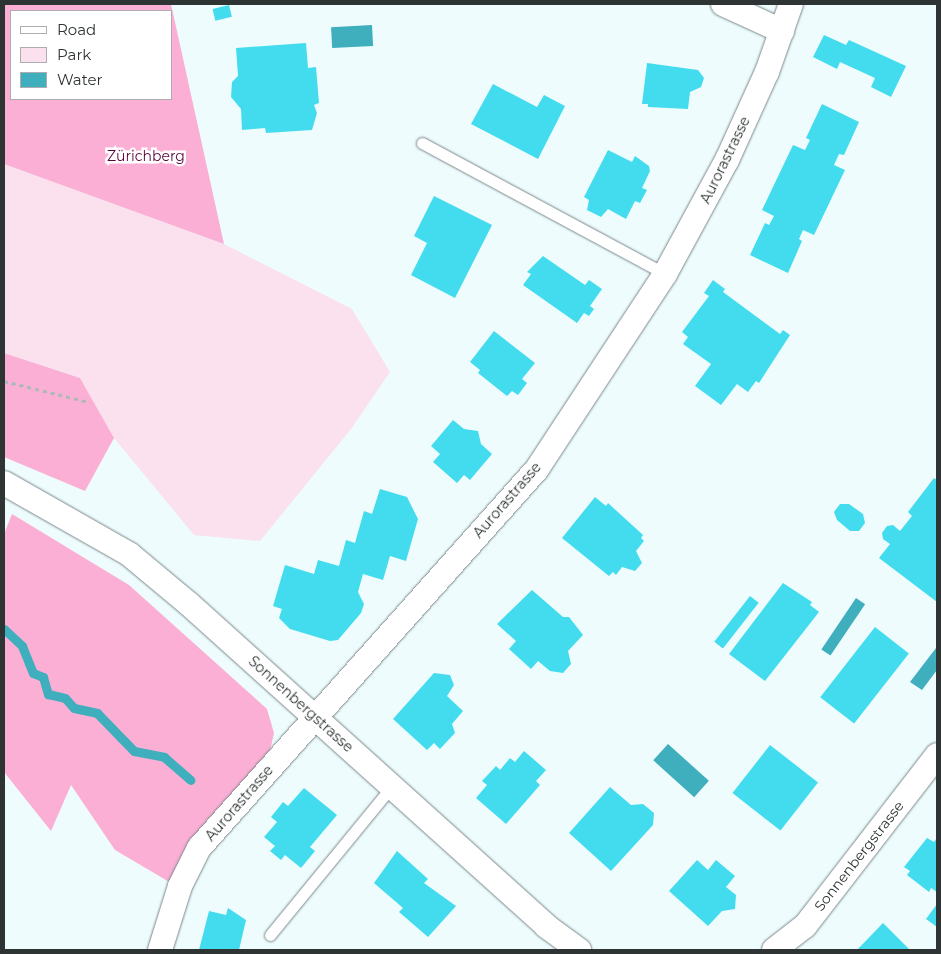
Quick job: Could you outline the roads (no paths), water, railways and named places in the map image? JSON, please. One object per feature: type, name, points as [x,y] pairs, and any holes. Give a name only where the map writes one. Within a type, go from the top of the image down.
[{"type":"street","points":[[723,4],[782,31]]},
{"type":"street","name":"Aurorastrasse","points":[[160,950],[180,886],[199,848],[314,716],[537,469],[666,274],[727,160],[782,31],[791,4]]},
{"type":"street","name":"Sonnenbergstrasse","points":[[4,483],[129,554],[314,716],[546,926],[579,950]]},
{"type":"street","name":"Sonnenbergstrasse","points":[[774,950],[805,926],[937,755]]},
{"type":"lane","points":[[422,143],[666,274]]},
{"type":"lane","points":[[270,935],[392,786]]},
{"type":"water","points":[[372,25],[373,46],[332,48],[331,27]]},
{"type":"water","points":[[856,598],[865,604],[830,656],[821,649]]},
{"type":"water","points":[[936,648],[937,670],[922,690],[910,682]]},
{"type":"water","points":[[668,744],[709,781],[694,797],[653,760]]},
{"type":"waterway","points":[[4,629],[22,646],[33,673],[43,677],[48,694],[65,698],[74,708],[97,713],[134,751],[164,757],[190,780]]},
{"type":"park label","name":"Zürichberg","points":[[146,156]]}]
